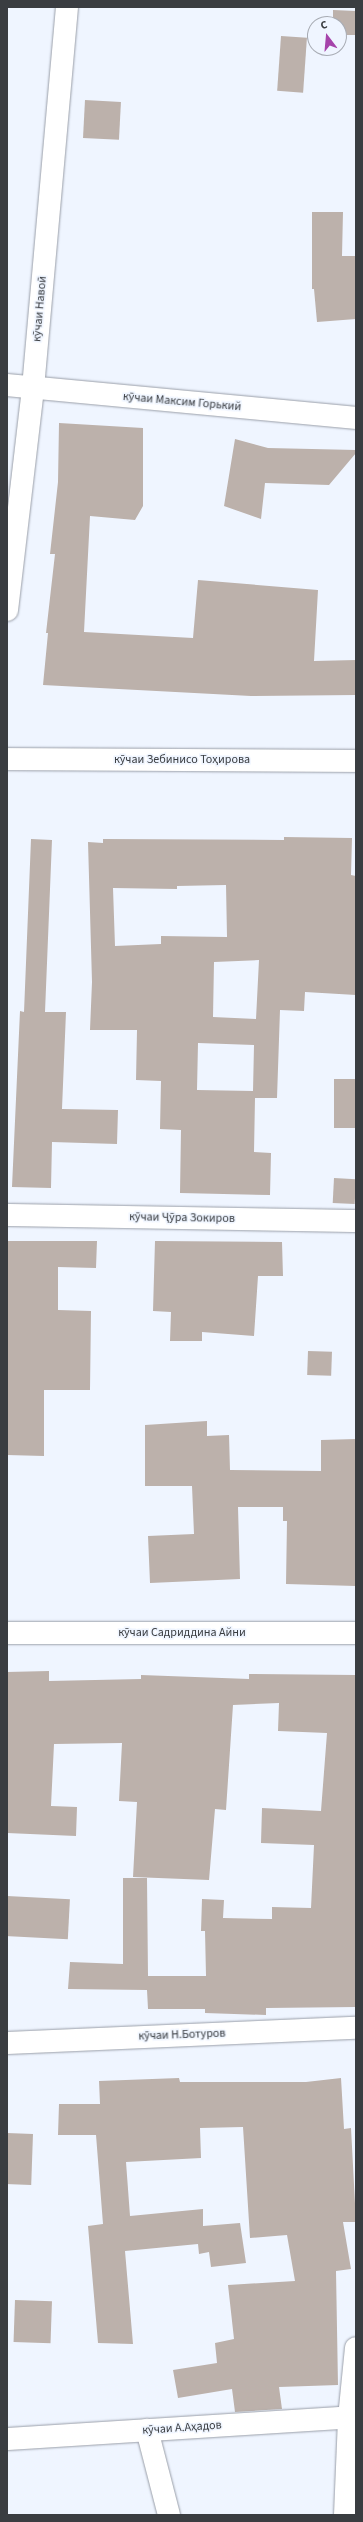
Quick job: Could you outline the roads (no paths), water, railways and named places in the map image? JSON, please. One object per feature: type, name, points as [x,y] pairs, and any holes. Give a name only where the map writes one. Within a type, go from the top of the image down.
[{"type":"street","name":"кӯчаи Навоӣ","points":[[7,610],[33,388],[67,7]]},
{"type":"street","name":"кӯчаи Максим Горький","points":[[7,385],[356,418]]},
{"type":"street","name":"кӯчаи Зебинисо Тоҳирова","points":[[7,759],[356,761]]},
{"type":"street","name":"кӯчаи Ҷӯра Зокиров","points":[[7,1215],[356,1220]]},
{"type":"street","name":"кӯчаи Садриддина Айни","points":[[7,1633],[356,1633]]},
{"type":"street","name":"кӯчаи Н.Ботуров","points":[[7,2043],[356,2028]]},
{"type":"street","points":[[345,2515],[353,2417],[356,2348]]},
{"type":"street","name":"кӯчаи А.Аҳадов","points":[[7,2439],[353,2417]]},
{"type":"street","points":[[147,2430],[169,2515]]}]
